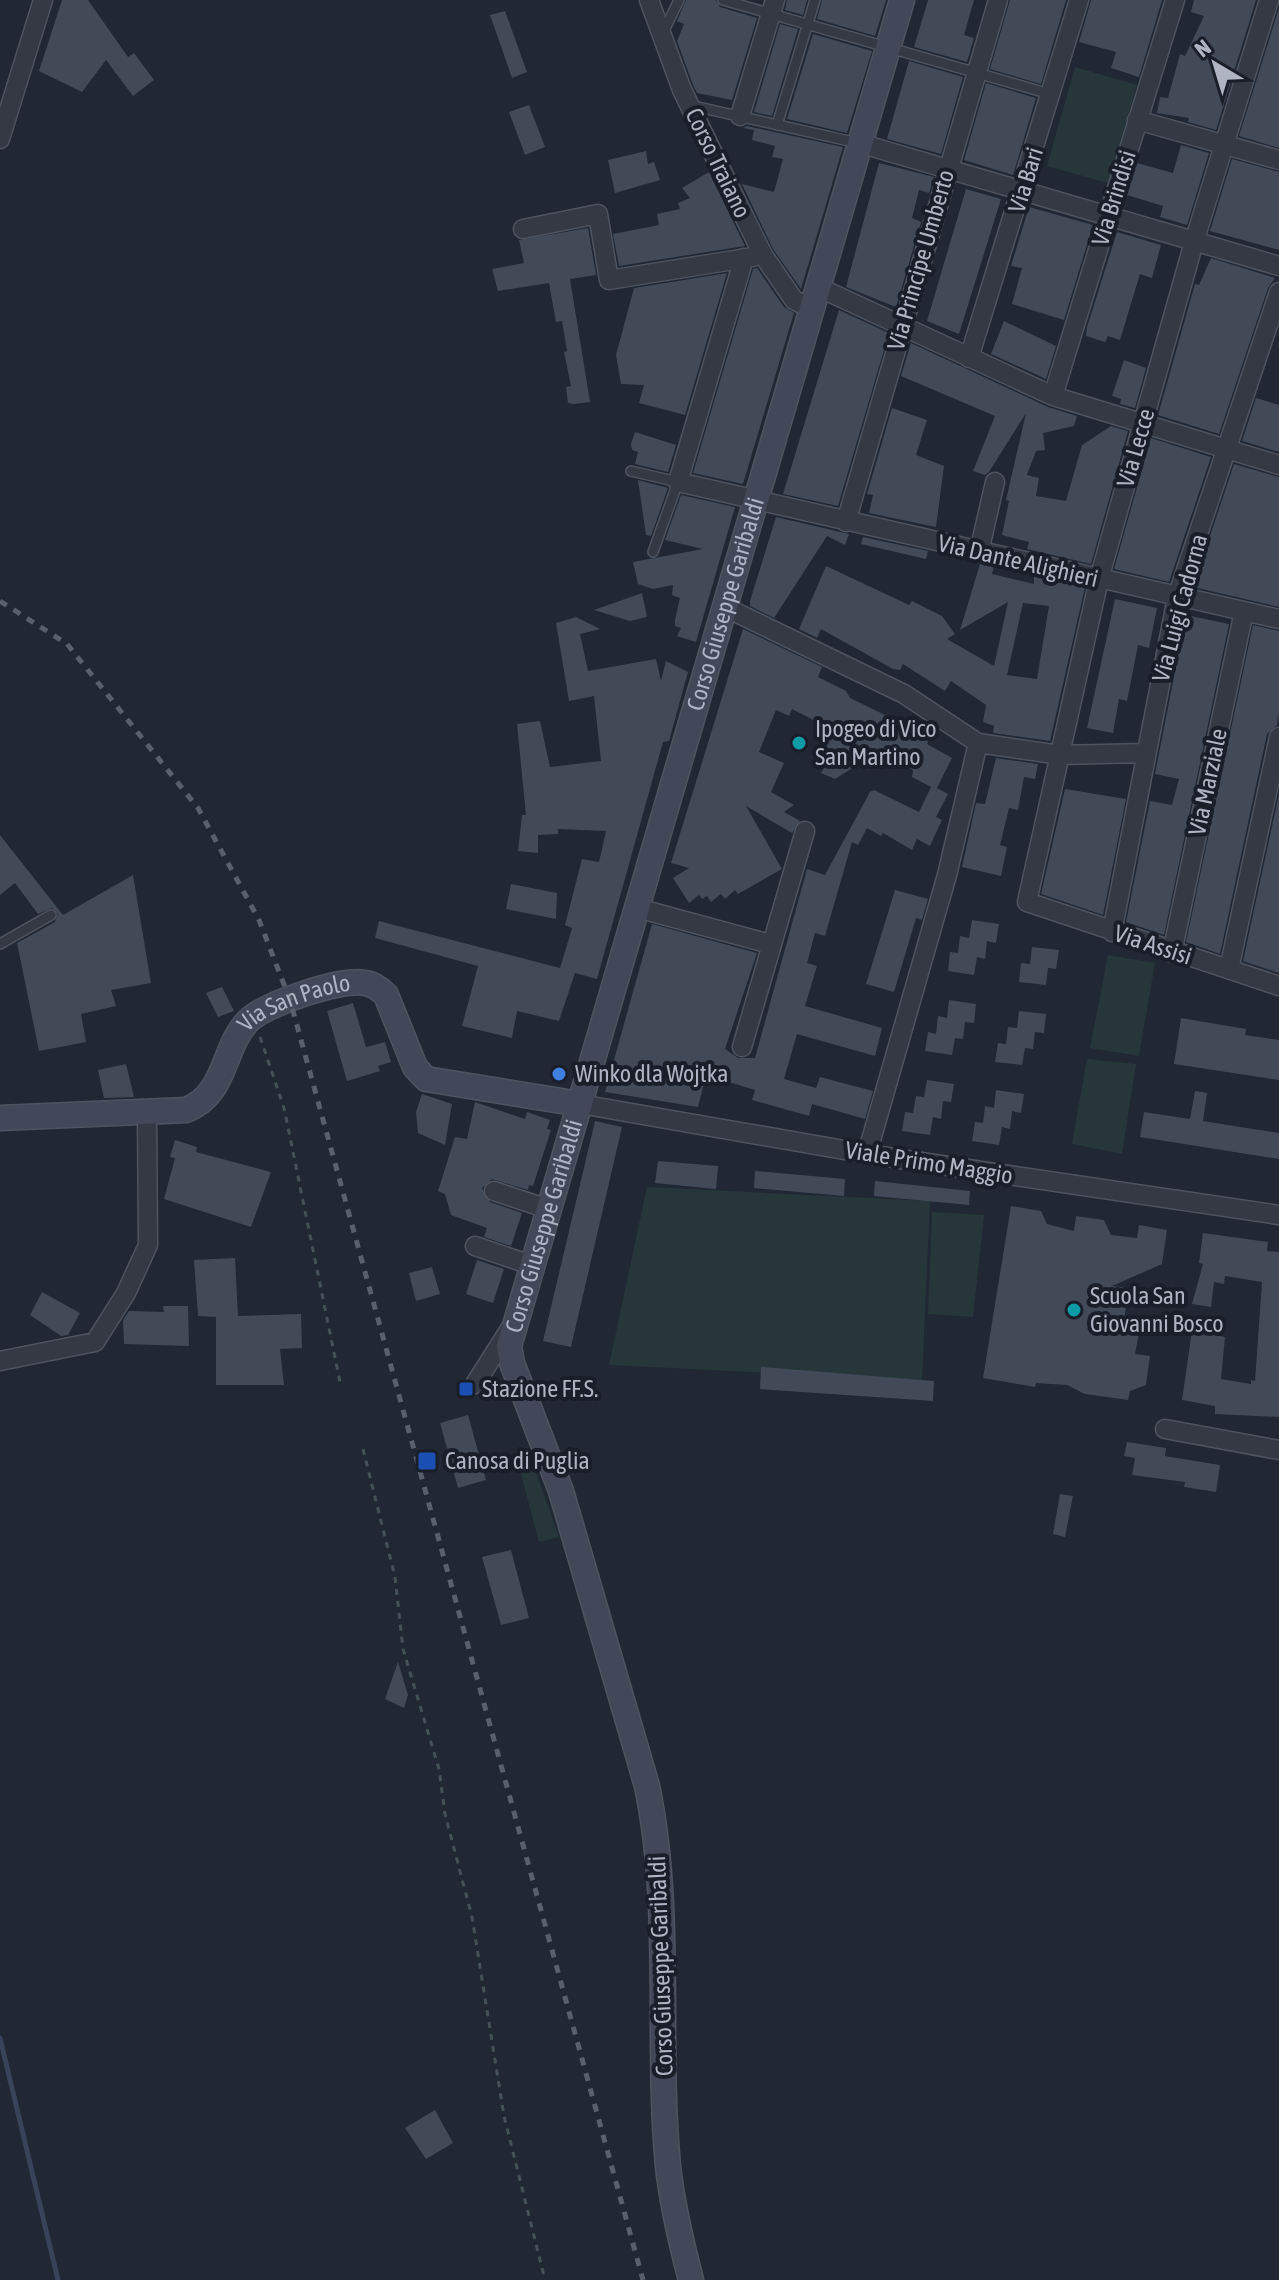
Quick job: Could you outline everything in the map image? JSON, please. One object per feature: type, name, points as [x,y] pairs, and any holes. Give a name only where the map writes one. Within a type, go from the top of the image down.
[{"type":"street","points":[[0,139],[43,0]]},
{"type":"street","name":"Corso Traiano","points":[[649,0],[689,105],[763,255],[794,300],[815,298],[901,328],[1053,396],[1279,465]]},
{"type":"street","name":"Corso Giuseppe Garibaldi","points":[[691,2280],[679,2236],[668,2166],[662,1990],[664,1903],[656,1829],[647,1786],[561,1491],[512,1363],[509,1346],[513,1323],[580,1104],[885,49],[902,0]]},
{"type":"street","name":"Via Principe Umberto","points":[[846,522],[998,0]]},
{"type":"street","name":"Via Bari","points":[[969,358],[1023,192],[1079,0]]},
{"type":"street","name":"Via Brindisi","points":[[1053,396],[1175,0]]},
{"type":"street","name":"Via Lecce","points":[[1027,902],[1099,579],[1194,242],[1269,0]]},
{"type":"street","points":[[740,116],[773,8]]},
{"type":"street","points":[[1137,120],[1279,160]]},
{"type":"street","points":[[859,143],[1279,266]]},
{"type":"street","points":[[523,229],[598,214],[609,280],[763,255]]},
{"type":"street","points":[[678,482],[744,258]]},
{"type":"street","name":"Via Luigi Cadorna","points":[[1112,932],[1177,597],[1279,292]]},
{"type":"street","name":"Via Dante Alighieri","points":[[678,482],[1279,619]]},
{"type":"street","points":[[979,552],[995,482]]},
{"type":"street","points":[[725,607],[904,694],[978,743],[1060,755],[1145,753]]},
{"type":"street","name":"Via Marziale","points":[[1172,953],[1244,611]]},
{"type":"street","points":[[1229,969],[1279,737]]},
{"type":"street","points":[[867,1154],[947,875],[978,743]]},
{"type":"street","points":[[742,1047],[805,831]]},
{"type":"street","name":"Via Assisi","points":[[1027,902],[1172,953],[1279,986]]},
{"type":"street","points":[[637,908],[770,944]]},
{"type":"street","name":"Via San Paolo","points":[[0,1118],[186,1110],[203,1101],[215,1087],[248,1021],[278,1004],[341,985],[369,984],[388,998],[415,1067],[426,1079],[580,1104]]},
{"type":"street","name":"Viale Primo Maggio","points":[[580,1104],[867,1154],[1279,1215]]},
{"type":"street","points":[[0,1361],[95,1342],[126,1293],[148,1245],[147,1113]]},
{"type":"street","points":[[494,1191],[548,1209]]},
{"type":"street","points":[[475,1246],[531,1265]]},
{"type":"street","points":[[475,1384],[513,1323]]},
{"type":"street","points":[[1165,1429],[1279,1450]]},
{"type":"lane","points":[[661,37],[679,0]]},
{"type":"lane","points":[[723,0],[773,8],[808,26],[1052,94]]},
{"type":"lane","points":[[777,125],[815,0]]},
{"type":"lane","points":[[689,105],[859,143]]},
{"type":"lane","points":[[631,471],[678,482],[653,552]]},
{"type":"lane","points":[[0,944],[51,915]]},
{"type":"path","points":[[248,1021],[265,1042],[284,1108],[340,1382]]},
{"type":"path","points":[[363,1449],[395,1577],[403,1649],[439,1769],[445,1814],[472,1917],[504,2116],[545,2280]]},
{"type":"shaded area","points":[[1075,67],[1137,85],[1108,183],[1047,166]]},
{"type":"shaded area","points":[[1108,955],[1155,963],[1139,1056],[1090,1048]]},
{"type":"shaded area","points":[[1087,1059],[1136,1064],[1122,1154],[1072,1144]]},
{"type":"shaded area","points":[[647,1187],[930,1201],[922,1380],[609,1365]]},
{"type":"shaded area","points":[[932,1212],[984,1215],[973,1317],[928,1314]]},
{"type":"shaded area","points":[[527,1447],[559,1537],[539,1542],[515,1451]]},
{"type":"building","points":[[62,0],[88,0],[128,57],[134,53],[154,80],[133,96],[106,60],[82,92],[39,71]]},
{"type":"building","points":[[686,0],[716,0],[720,7],[757,18],[732,100],[697,93],[693,85],[677,41],[684,24],[677,21]]},
{"type":"building","points":[[787,0],[807,0],[803,15],[785,10]]},
{"type":"building","points":[[822,0],[886,0],[875,36],[817,19]]},
{"type":"building","points":[[928,0],[974,0],[964,35],[974,38],[967,62],[914,47]]},
{"type":"building","points":[[1010,0],[1066,0],[1041,84],[990,69]]},
{"type":"building","points":[[1091,0],[1162,0],[1139,77],[1111,68],[1116,52],[1079,42]]},
{"type":"building","points":[[1194,0],[1256,0],[1216,130],[1188,122],[1189,118],[1157,113],[1160,97],[1168,98],[1180,54],[1185,56],[1204,16],[1191,12]]},
{"type":"building","points":[[1279,8],[1279,148],[1239,136]]},
{"type":"building","points":[[505,11],[527,72],[512,78],[490,15]]},
{"type":"building","points":[[780,24],[798,29],[772,116],[754,112]]},
{"type":"building","points":[[813,34],[872,51],[847,133],[787,119]]},
{"type":"building","points":[[909,61],[963,77],[941,154],[887,139]]},
{"type":"building","points":[[986,83],[1036,98],[1013,175],[964,160]]},
{"type":"building","points":[[529,105],[545,147],[525,155],[509,112]]},
{"type":"building","points":[[747,126],[843,147],[801,289],[773,249],[742,184],[774,192],[783,159],[772,157],[775,146],[752,140],[754,130],[743,128]]},
{"type":"building","points":[[1181,145],[1209,153],[1187,225],[1160,217],[1163,206],[1127,195],[1137,163],[1173,173]]},
{"type":"building","points":[[646,151],[648,164],[654,162],[660,180],[615,193],[608,160]]},
{"type":"building","points":[[1232,159],[1279,172],[1279,250],[1210,231]]},
{"type":"building","points":[[879,163],[934,177],[929,193],[919,190],[912,218],[921,222],[896,307],[846,287]]},
{"type":"building","points":[[709,172],[745,246],[619,266],[613,234],[659,225],[657,214],[680,209],[678,203],[690,198],[682,188]]},
{"type":"building","points":[[966,189],[1001,199],[959,334],[927,321]]},
{"type":"building","points":[[1029,207],[1093,225],[1064,320],[1012,304],[1022,268],[1011,266]]},
{"type":"building","points":[[588,228],[596,275],[570,279],[590,402],[574,404],[568,403],[566,387],[571,386],[564,352],[567,351],[562,321],[556,322],[549,283],[498,291],[492,269],[524,263],[519,240]]},
{"type":"building","points":[[1117,232],[1161,245],[1152,278],[1140,274],[1120,340],[1108,336],[1105,342],[1086,336]]},
{"type":"building","points":[[1211,258],[1275,278],[1268,288],[1219,434],[1158,415],[1195,284],[1199,285]]},
{"type":"building","points":[[757,268],[784,307],[794,313],[743,484],[693,473],[753,269]]},
{"type":"building","points":[[727,273],[685,415],[639,403],[644,385],[621,384],[616,355],[634,288]]},
{"type":"building","points":[[839,310],[889,333],[838,506],[783,494]]},
{"type":"building","points":[[1004,321],[1056,346],[1046,379],[991,354]]},
{"type":"building","points":[[911,343],[1048,407],[1077,416],[1074,426],[1043,433],[1045,450],[1036,451],[1027,475],[1039,478],[1036,496],[1066,501],[1082,445],[1111,426],[1128,431],[1091,564],[1027,549],[1029,542],[1002,535],[1009,501],[1006,500],[1026,413],[989,472],[985,475],[973,471],[995,416],[901,376]]},
{"type":"building","points":[[1124,360],[1146,368],[1135,408],[1120,404],[1121,399],[1112,396]]},
{"type":"building","points":[[1256,398],[1279,405],[1279,452],[1242,441]]},
{"type":"building","points":[[892,408],[927,420],[916,455],[944,466],[936,527],[869,513],[873,495],[867,494]]},
{"type":"building","points":[[635,432],[676,445],[668,472],[635,464],[638,452],[632,450],[631,444]]},
{"type":"building","points":[[1151,438],[1211,457],[1169,582],[1114,569]]},
{"type":"building","points":[[1234,464],[1279,477],[1279,607],[1193,587]]},
{"type":"building","points":[[638,480],[668,488],[651,536],[646,535]]},
{"type":"building","points":[[681,495],[735,507],[696,642],[677,636],[681,628],[675,626],[680,598],[672,595],[673,585],[653,589],[638,584],[633,562],[703,549],[665,540]]},
{"type":"building","points":[[776,517],[849,534],[845,545],[827,536],[774,618],[750,606],[750,601]]},
{"type":"building","points":[[863,537],[928,551],[926,559],[861,544]]},
{"type":"building","points":[[980,564],[994,566],[992,574],[1034,584],[1034,575],[1085,587],[1050,741],[993,733],[994,726],[983,722],[986,705],[951,681],[945,691],[903,664],[900,670],[893,669],[821,629],[817,638],[799,629],[826,566],[909,605],[912,601],[942,616],[955,634],[947,639],[994,666],[1008,602],[960,630]],"holes":[[[1023,603],[1049,606],[1037,679],[1007,675]]]},
{"type":"building","points":[[642,593],[647,617],[630,621],[594,610]]},
{"type":"building","points":[[1115,599],[1157,608],[1149,648],[1138,645],[1127,701],[1119,699],[1113,733],[1087,728]]},
{"type":"building","points":[[1186,615],[1229,624],[1164,935],[1126,922],[1150,801],[1172,805],[1179,779],[1155,774]]},
{"type":"building","points":[[576,617],[600,629],[580,634],[588,671],[656,659],[661,681],[666,661],[688,672],[669,741],[663,742],[597,979],[575,973],[559,1021],[517,1011],[512,1038],[462,1026],[478,966],[375,938],[379,921],[560,968],[572,928],[565,925],[582,859],[599,862],[606,831],[558,829],[558,834],[538,835],[538,853],[518,851],[522,815],[526,815],[517,724],[540,721],[550,767],[601,761],[594,696],[569,701],[556,623]]},
{"type":"building","points":[[1253,625],[1279,631],[1279,715],[1277,725],[1267,734],[1220,954],[1186,942]]},
{"type":"building","points":[[743,629],[822,667],[818,677],[846,691],[850,698],[922,733],[920,737],[928,741],[927,744],[952,758],[937,788],[948,794],[936,817],[942,820],[930,846],[917,839],[912,850],[883,833],[881,836],[867,828],[858,845],[852,842],[825,936],[815,933],[807,963],[817,966],[805,1006],[882,1028],[875,1056],[797,1034],[784,1079],[816,1088],[820,1077],[873,1091],[865,1119],[812,1104],[809,1116],[752,1100],[755,1090],[706,1075],[698,1107],[605,1092],[652,924],[757,953],[725,1049],[738,1058],[755,1058],[807,869],[825,875],[870,792],[874,790],[919,812],[931,787],[912,777],[913,770],[862,744],[851,769],[835,779],[821,773],[824,768],[817,766],[822,755],[818,754],[831,729],[792,709],[789,716],[776,710],[759,752],[784,763],[771,792],[794,805],[784,812],[800,821],[792,833],[746,806],[782,869],[738,894],[735,890],[725,899],[721,894],[711,902],[707,896],[702,899],[699,895],[689,903],[673,878],[689,868],[671,863]]},
{"type":"building","points":[[996,758],[1038,764],[1035,779],[1024,777],[1018,810],[1009,808],[1000,845],[1007,847],[1001,876],[962,867],[976,803],[985,804]]},
{"type":"building","points":[[1065,789],[1126,799],[1103,915],[1041,894]]},
{"type":"building","points":[[1279,794],[1279,973],[1243,961]]},
{"type":"building","points":[[0,835],[63,915],[133,875],[151,983],[111,990],[116,1006],[81,1014],[86,1042],[39,1051],[17,943],[55,922],[58,914],[52,908],[38,914],[15,883],[0,895]]},
{"type":"building","points":[[511,884],[557,893],[556,919],[506,909]]},
{"type":"building","points":[[895,890],[928,899],[922,920],[916,918],[894,992],[866,984]]},
{"type":"building","points":[[972,920],[999,924],[996,943],[987,941],[985,959],[977,957],[974,975],[948,971],[950,952],[958,953],[960,936],[969,938]]},
{"type":"building","points":[[1032,947],[1059,950],[1056,969],[1048,968],[1046,985],[1019,982],[1021,963],[1030,964]]},
{"type":"building","points":[[222,987],[234,1011],[218,1017],[206,993]]},
{"type":"building","points":[[949,1000],[976,1004],[974,1023],[965,1022],[963,1039],[955,1038],[952,1055],[925,1051],[928,1032],[936,1034],[938,1016],[947,1018]]},
{"type":"building","points":[[353,1003],[366,1047],[385,1042],[391,1062],[378,1066],[380,1071],[347,1081],[327,1011]]},
{"type":"building","points":[[1019,1011],[1046,1014],[1044,1033],[1035,1032],[1033,1049],[1025,1048],[1022,1065],[995,1062],[998,1043],[1006,1044],[1008,1027],[1017,1028]]},
{"type":"building","points":[[1181,1018],[1246,1029],[1245,1035],[1279,1040],[1279,1080],[1174,1064]]},
{"type":"building","points":[[126,1064],[134,1097],[104,1098],[98,1070]]},
{"type":"building","points":[[927,1080],[954,1084],[951,1102],[943,1101],[941,1119],[933,1117],[930,1135],[902,1131],[905,1112],[913,1113],[916,1096],[924,1097]]},
{"type":"building","points":[[996,1090],[1024,1094],[1021,1113],[1012,1111],[1010,1129],[1002,1127],[999,1145],[972,1141],[975,1122],[983,1123],[985,1106],[994,1108]]},
{"type":"building","points":[[1195,1091],[1207,1093],[1203,1121],[1279,1133],[1279,1159],[1140,1137],[1144,1112],[1190,1119]]},
{"type":"building","points":[[422,1094],[452,1104],[445,1145],[418,1133],[416,1112]]},
{"type":"building","points":[[475,1102],[525,1119],[527,1112],[550,1120],[547,1129],[551,1130],[533,1186],[529,1185],[528,1190],[492,1179],[482,1188],[490,1202],[522,1213],[511,1246],[484,1237],[487,1228],[451,1215],[445,1194],[438,1191],[455,1137],[467,1139]]},
{"type":"building","points":[[595,1121],[622,1127],[571,1347],[543,1341]]},
{"type":"building","points":[[175,1140],[197,1147],[196,1152],[271,1172],[251,1227],[164,1199],[175,1158],[170,1157]]},
{"type":"building","points":[[658,1161],[718,1166],[716,1189],[655,1183]]},
{"type":"building","points":[[755,1171],[845,1179],[844,1196],[754,1188]]},
{"type":"building","points":[[875,1181],[970,1191],[969,1205],[874,1196]]},
{"type":"building","name":"Scuola San Giovanni Bosco","points":[[1011,1206],[1041,1211],[1047,1224],[1074,1231],[1076,1216],[1104,1220],[1111,1235],[1137,1238],[1139,1225],[1167,1230],[1162,1264],[1112,1286],[1129,1288],[1124,1320],[1141,1323],[1135,1354],[1150,1356],[1146,1385],[1130,1391],[1128,1400],[1085,1394],[1067,1385],[1036,1383],[1035,1387],[983,1378]]},
{"type":"building","points":[[1203,1233],[1268,1242],[1267,1251],[1279,1252],[1279,1417],[1215,1414],[1215,1406],[1182,1400],[1192,1331],[1225,1337],[1221,1379],[1251,1384],[1251,1380],[1255,1381],[1262,1282],[1225,1276],[1224,1284],[1214,1282],[1211,1307],[1192,1304],[1203,1264],[1199,1263]]},
{"type":"building","points":[[235,1258],[238,1316],[301,1314],[302,1348],[280,1349],[284,1385],[216,1385],[216,1317],[198,1316],[194,1260]]},
{"type":"building","points":[[477,1260],[504,1269],[493,1303],[466,1294]]},
{"type":"building","points":[[432,1267],[440,1294],[416,1301],[409,1273]]},
{"type":"building","points":[[42,1292],[80,1313],[68,1335],[61,1336],[30,1315]]},
{"type":"building","points":[[163,1306],[188,1306],[189,1346],[124,1344],[123,1320],[129,1311],[164,1312]]},
{"type":"building","points":[[761,1367],[934,1381],[933,1401],[760,1389]]},
{"type":"building","points":[[468,1415],[486,1480],[458,1488],[440,1423]]},
{"type":"building","points":[[1127,1442],[1166,1448],[1165,1456],[1220,1465],[1216,1492],[1184,1487],[1185,1482],[1132,1475],[1135,1458],[1124,1456]]},
{"type":"building","points":[[1060,1494],[1073,1496],[1065,1537],[1053,1534]]},
{"type":"building","points":[[511,1550],[529,1618],[501,1625],[482,1557]]},
{"type":"building","points":[[398,1662],[408,1695],[404,1708],[385,1699]]},
{"type":"building","points":[[435,2110],[453,2143],[426,2159],[405,2128]]},
{"type":"waterway","points":[[0,2038],[58,2280]]},
{"type":"railway","points":[[0,601],[67,644],[198,808],[259,920],[290,1000],[643,2280]]},
{"type":"place","name":"Ipogeo di Vico San Martino","points":[[799,743]]},
{"type":"place","name":"Winko dla Wojtka","points":[[559,1074]]},
{"type":"place","name":"Scuola San Giovanni Bosco","points":[[1074,1310]]},
{"type":"place","name":"Stazione FF.S.","points":[[466,1389]]},
{"type":"place","name":"Canosa di Puglia","points":[[427,1461]]}]
